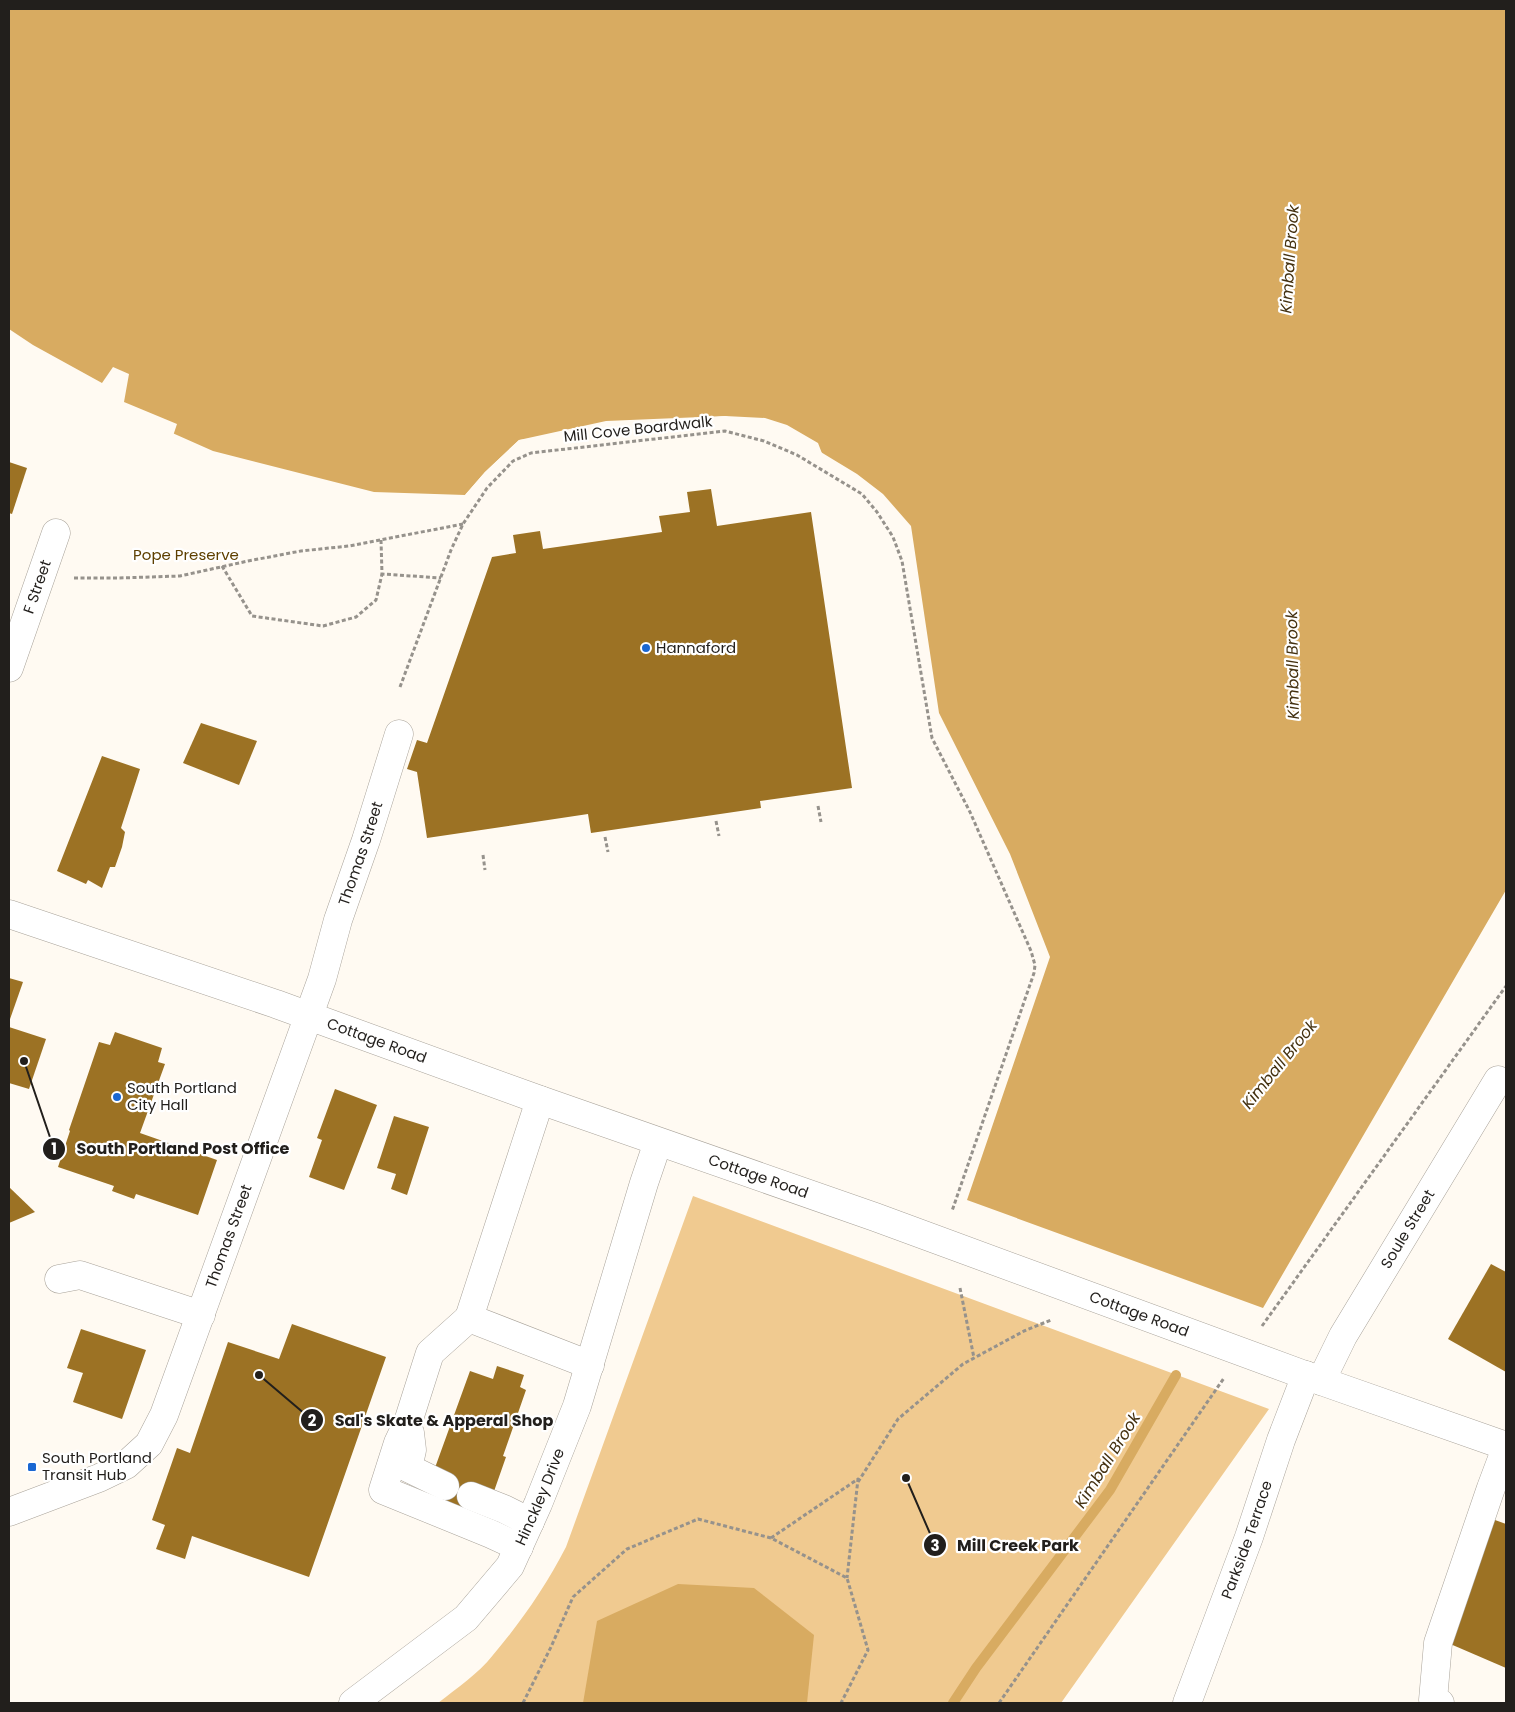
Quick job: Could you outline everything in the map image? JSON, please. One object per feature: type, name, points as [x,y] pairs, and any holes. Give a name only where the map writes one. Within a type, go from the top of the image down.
[{"type":"street","name":"F Street","points":[[9,668],[56,533]]},
{"type":"street","name":"Thomas Street","points":[[9,1512],[99,1478],[126,1465],[149,1444],[164,1415],[322,979],[338,920],[400,734]]},
{"type":"street","name":"Cottage Road","points":[[9,914],[276,1004],[658,1142],[875,1217],[1506,1447]]},
{"type":"street","name":"Soule Street","points":[[1313,1378],[1348,1328],[1498,1080]]},
{"type":"street","points":[[518,1547],[384,1490],[398,1442],[408,1422],[430,1353],[469,1318],[540,1100]]},
{"type":"street","name":"Hinckley Drive","points":[[353,1703],[466,1618],[510,1566],[577,1406],[658,1142]]},
{"type":"street","points":[[59,1279],[80,1275],[201,1315]]},
{"type":"street","points":[[469,1318],[590,1365]]},
{"type":"street","name":"Parkside Terrace","points":[[1187,1703],[1249,1537],[1281,1440],[1313,1378]]},
{"type":"street","points":[[408,1422],[412,1450],[408,1468],[445,1486]]},
{"type":"street","points":[[1440,1703],[1433,1700],[1438,1643],[1506,1447]]},
{"type":"street","points":[[472,1496],[530,1522]]},
{"type":"path","name":"Mill Cove Boardwalk","points":[[400,687],[451,550],[464,524],[487,488],[513,461],[523,455],[725,431],[764,441],[798,455],[862,494],[877,512],[892,537],[902,561],[932,738],[970,812],[1031,951],[1035,965],[952,1211]]},
{"type":"path","points":[[41,577],[119,578],[180,576],[301,551],[349,546],[464,524]]},
{"type":"path","points":[[222,566],[252,616],[323,626],[356,617],[376,600],[382,574],[381,540]]},
{"type":"path","points":[[382,574],[441,578]]},
{"type":"path","points":[[818,806],[821,822]]},
{"type":"path","points":[[716,821],[719,836]]},
{"type":"path","points":[[605,837],[608,852]]},
{"type":"path","points":[[483,855],[485,870]]},
{"type":"path","points":[[1262,1326],[1506,986]]},
{"type":"path","points":[[960,1288],[974,1358]]},
{"type":"path","points":[[840,1703],[868,1650],[847,1578],[858,1482],[898,1419],[962,1364],[1024,1331],[1051,1320]]},
{"type":"path","points":[[999,1703],[1224,1378]]},
{"type":"path","points":[[771,1538],[858,1479],[858,1482]]},
{"type":"path","points":[[523,1703],[573,1597],[627,1549],[698,1519],[771,1538],[847,1578]]},
{"type":"shaded area","points":[[693,1196],[1269,1409],[1061,1703],[438,1703],[487,1662],[523,1617],[566,1547]]},
{"type":"water","points":[[9,9],[1506,9],[1506,890],[1263,1308],[967,1200],[1050,957],[1010,854],[939,713],[911,526],[883,494],[857,474],[796,437],[725,416],[519,440],[485,472],[465,495],[374,492],[213,451],[116,408],[103,394],[9,338]]},
{"type":"water","points":[[678,1584],[754,1588],[814,1635],[807,1703],[583,1703],[597,1621]]},
{"type":"pier","points":[[9,329],[33,345],[102,383],[113,367],[129,374],[124,402],[177,424],[173,436],[115,410],[101,396],[9,341]]},
{"type":"pier","points":[[725,416],[765,418],[787,425],[818,443],[823,456],[795,439],[725,418],[520,442],[487,474],[470,494],[465,495],[485,472],[519,440],[606,421]]},
{"type":"building","points":[[9,462],[27,468],[12,514],[9,513]]},
{"type":"building","name":"Hannaford","points":[[711,489],[717,526],[811,512],[852,788],[760,801],[761,808],[591,833],[588,814],[427,838],[417,772],[407,769],[417,740],[427,743],[492,557],[516,553],[513,535],[540,531],[543,549],[662,532],[659,516],[690,512],[687,492]]},
{"type":"building","points":[[201,723],[257,741],[239,785],[183,763]]},
{"type":"building","points":[[102,756],[140,769],[121,828],[125,832],[122,847],[115,867],[110,867],[102,888],[88,880],[86,884],[57,871]]},
{"type":"building","points":[[9,978],[23,982],[9,1022]]},
{"type":"building","points":[[9,1027],[46,1039],[29,1089],[9,1083]]},
{"type":"building","name":"South Portland City Hall","points":[[115,1032],[162,1048],[158,1062],[165,1064],[140,1133],[217,1160],[198,1215],[136,1194],[134,1199],[112,1191],[114,1186],[58,1167],[99,1042],[110,1045]]},
{"type":"building","points":[[335,1089],[377,1105],[344,1190],[309,1177],[322,1140],[317,1138]]},
{"type":"building","points":[[394,1116],[429,1127],[407,1195],[391,1189],[396,1174],[377,1168]]},
{"type":"building","points":[[9,1187],[35,1212],[9,1223]]},
{"type":"building","points":[[1491,1264],[1506,1272],[1506,1372],[1448,1339]]},
{"type":"building","points":[[292,1324],[386,1357],[309,1577],[192,1536],[185,1559],[156,1549],[165,1525],[152,1520],[177,1448],[190,1453],[228,1342],[279,1359]]},
{"type":"building","points":[[81,1329],[146,1350],[122,1419],[73,1402],[83,1373],[67,1368]]},
{"type":"building","points":[[497,1366],[524,1375],[520,1387],[526,1390],[503,1456],[506,1457],[492,1497],[473,1490],[464,1516],[437,1506],[432,1476],[470,1371],[493,1379]]},
{"type":"building","points":[[1495,1520],[1506,1524],[1506,1668],[1448,1643],[1485,1534]]},
{"type":"waterway","name":"Kimball Brook","points":[[953,1703],[976,1668],[1110,1490],[1176,1375]]},
{"type":"place","name":"Hannaford","points":[[646,648]]},
{"type":"place","name":"South Portland Post Office","points":[[24,1061]]},
{"type":"place","name":"South Portland City Hall","points":[[117,1097]]},
{"type":"place","name":"Sal's Skate & Apperal Shop","points":[[259,1375]]},
{"type":"place","name":"South Portland Transit Hub","points":[[32,1467]]},
{"type":"place","name":"Mill Creek Park","points":[[906,1478]]},
{"type":"park label","name":"Pope Preserve","points":[[186,555]]}]
